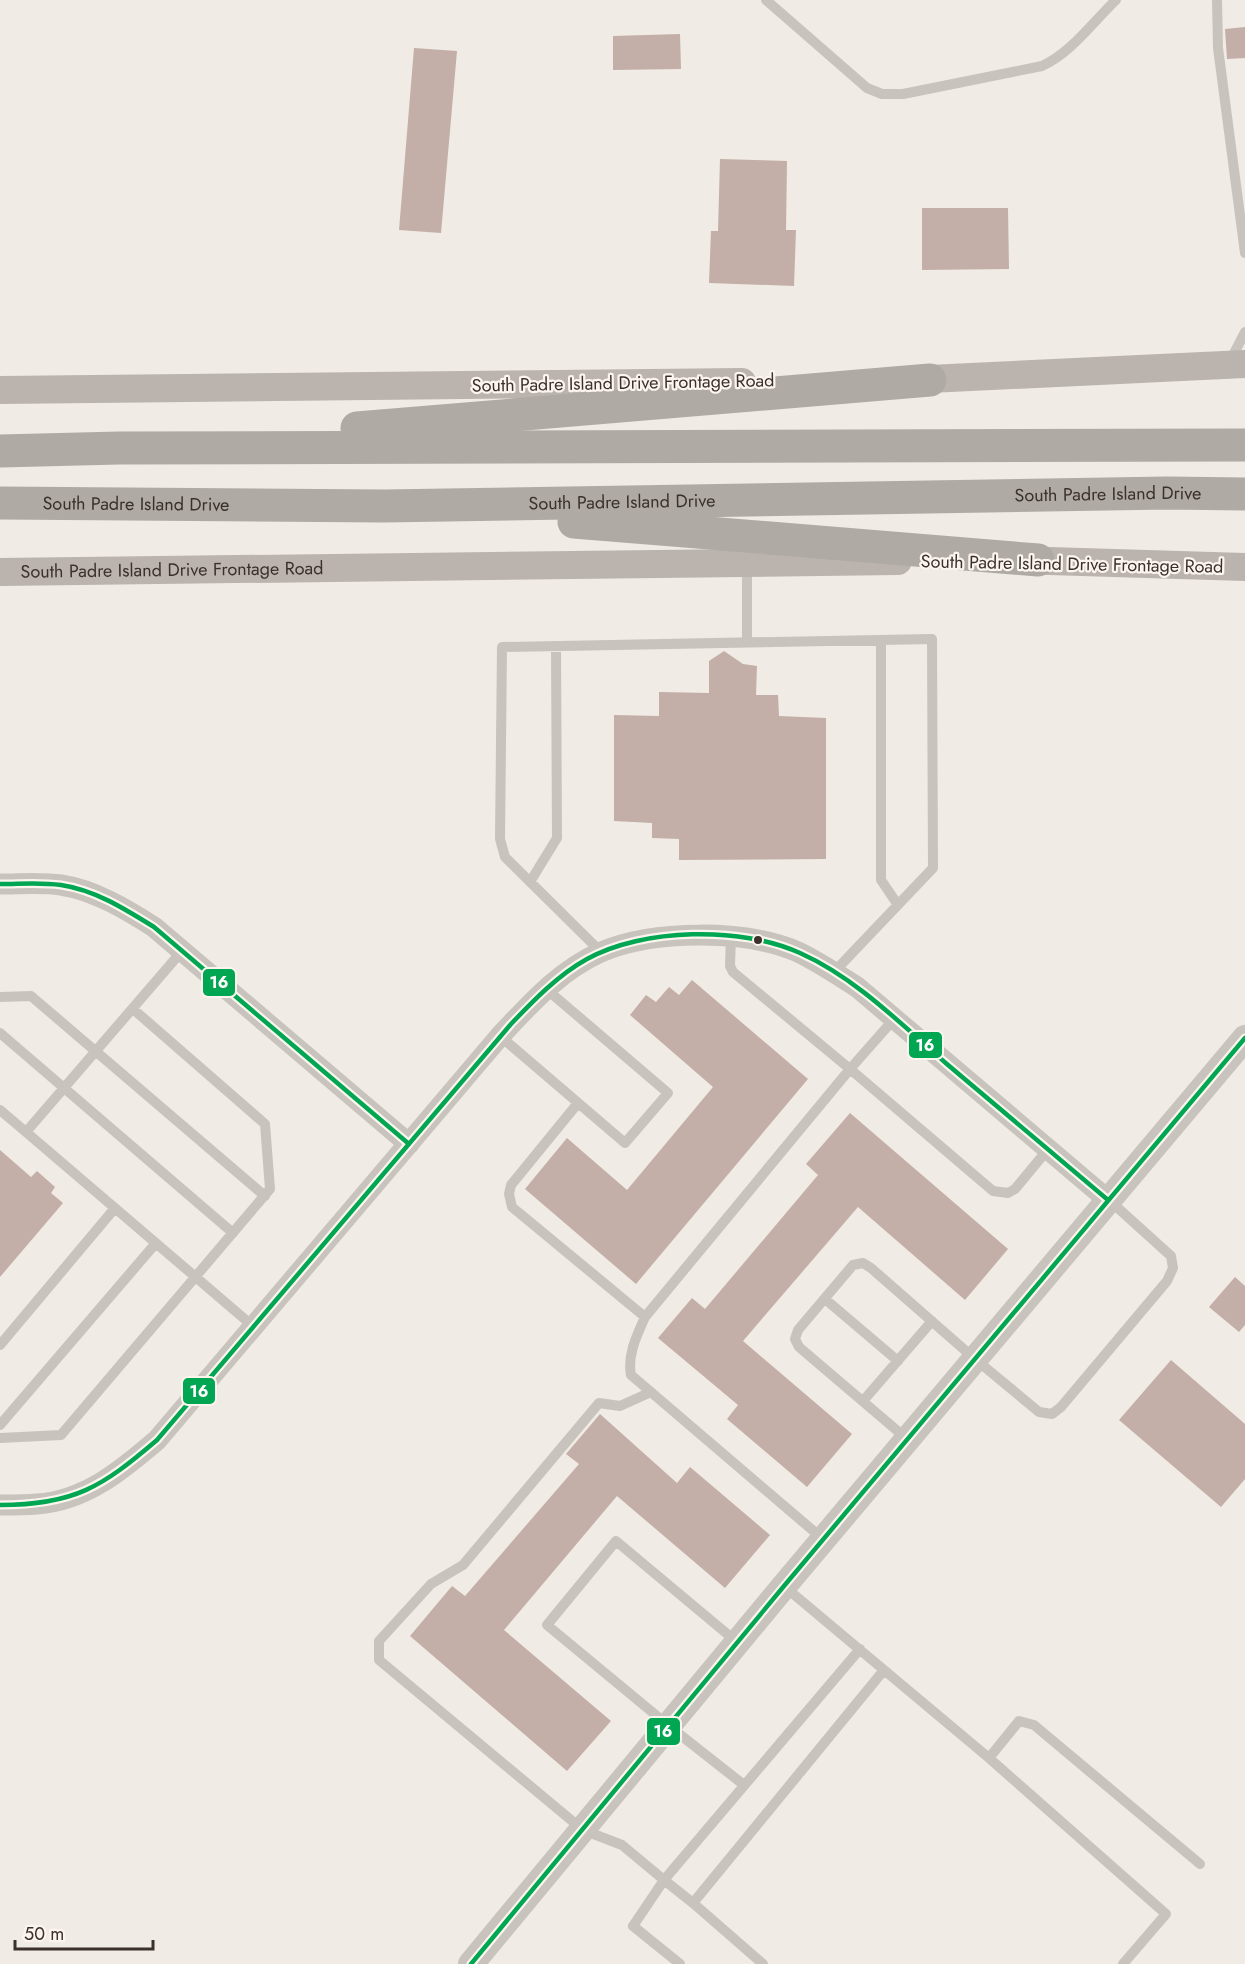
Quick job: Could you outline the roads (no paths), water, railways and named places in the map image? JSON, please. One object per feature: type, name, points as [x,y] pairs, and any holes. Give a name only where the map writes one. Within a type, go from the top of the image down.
[{"type":"highway","points":[[119,448],[930,380]]},
{"type":"highway","points":[[0,451],[119,448],[1245,445]]},
{"type":"highway","name":"South Padre Island Drive","points":[[0,503],[384,506],[1144,493],[1245,494]]},
{"type":"highway","points":[[0,511],[57,502]]},
{"type":"highway","points":[[384,506],[1038,560]]},
{"type":"main road","name":"South Padre Island Drive Frontage Road","points":[[0,390],[930,380],[1236,365]]},
{"type":"main road","name":"South Padre Island Drive Frontage Road","points":[[0,573],[1038,560],[1220,568],[1245,567]]},
{"type":"street","points":[[0,884],[61,885],[95,895],[129,911],[154,927],[409,1144]]},
{"type":"street","points":[[0,1505],[39,1504],[69,1498],[102,1483],[127,1465],[170,1425],[500,1036],[545,988],[601,952],[631,943],[662,937],[731,936],[767,942],[798,952],[857,987],[1108,1200]]},
{"type":"street","points":[[473,1963],[784,1586],[1245,1038]]},
{"type":"lane","points":[[766,0],[867,88],[882,94],[903,94],[1042,66],[1064,52],[1116,0]]},
{"type":"lane","points":[[1217,0],[1218,48],[1245,253]]},
{"type":"lane","points":[[1236,365],[1245,332]]},
{"type":"lane","points":[[747,563],[747,642]]},
{"type":"lane","points":[[601,952],[505,857],[500,839],[502,647],[933,639],[933,868],[834,972]]},
{"type":"lane","points":[[881,640],[881,879],[898,905]]},
{"type":"lane","points":[[530,882],[557,838],[556,646]]},
{"type":"lane","points":[[731,936],[730,966],[732,972],[993,1191],[1008,1193],[1015,1189],[1049,1148]]},
{"type":"lane","points":[[26,1132],[182,951]]},
{"type":"lane","points":[[500,1036],[625,1143],[668,1093],[545,988]]},
{"type":"lane","points":[[0,997],[31,996],[265,1196]]},
{"type":"lane","points":[[0,1438],[61,1435],[270,1189],[265,1124],[133,1009]]},
{"type":"lane","points":[[824,1540],[631,1375],[629,1365],[634,1343],[645,1317],[894,1018]]},
{"type":"lane","points":[[0,1033],[233,1233]]},
{"type":"lane","points":[[578,1103],[510,1185],[509,1194],[512,1207],[645,1317]]},
{"type":"lane","points":[[0,1110],[254,1327]]},
{"type":"lane","points":[[908,1439],[799,1347],[795,1339],[798,1330],[853,1265],[863,1263],[1039,1412],[1052,1414],[1061,1407],[1160,1290],[1173,1268],[1171,1256],[1108,1200]]},
{"type":"lane","points":[[0,1345],[115,1208]]},
{"type":"lane","points":[[0,1425],[156,1243]]},
{"type":"lane","points":[[825,1299],[898,1361]]},
{"type":"lane","points":[[863,1401],[932,1322]]},
{"type":"lane","points":[[651,1392],[620,1406],[599,1403],[463,1565],[431,1584],[379,1641],[379,1660],[583,1830],[622,1845],[763,1964]]},
{"type":"lane","points":[[739,1643],[616,1541],[547,1625],[744,1785]]},
{"type":"lane","points":[[784,1586],[989,1758],[1166,1914],[1123,1964]]},
{"type":"lane","points":[[680,1964],[633,1926],[664,1880],[860,1649]]},
{"type":"lane","points":[[693,1904],[884,1670]]},
{"type":"lane","points":[[989,1758],[1019,1721],[1034,1725],[1200,1864]]}]
